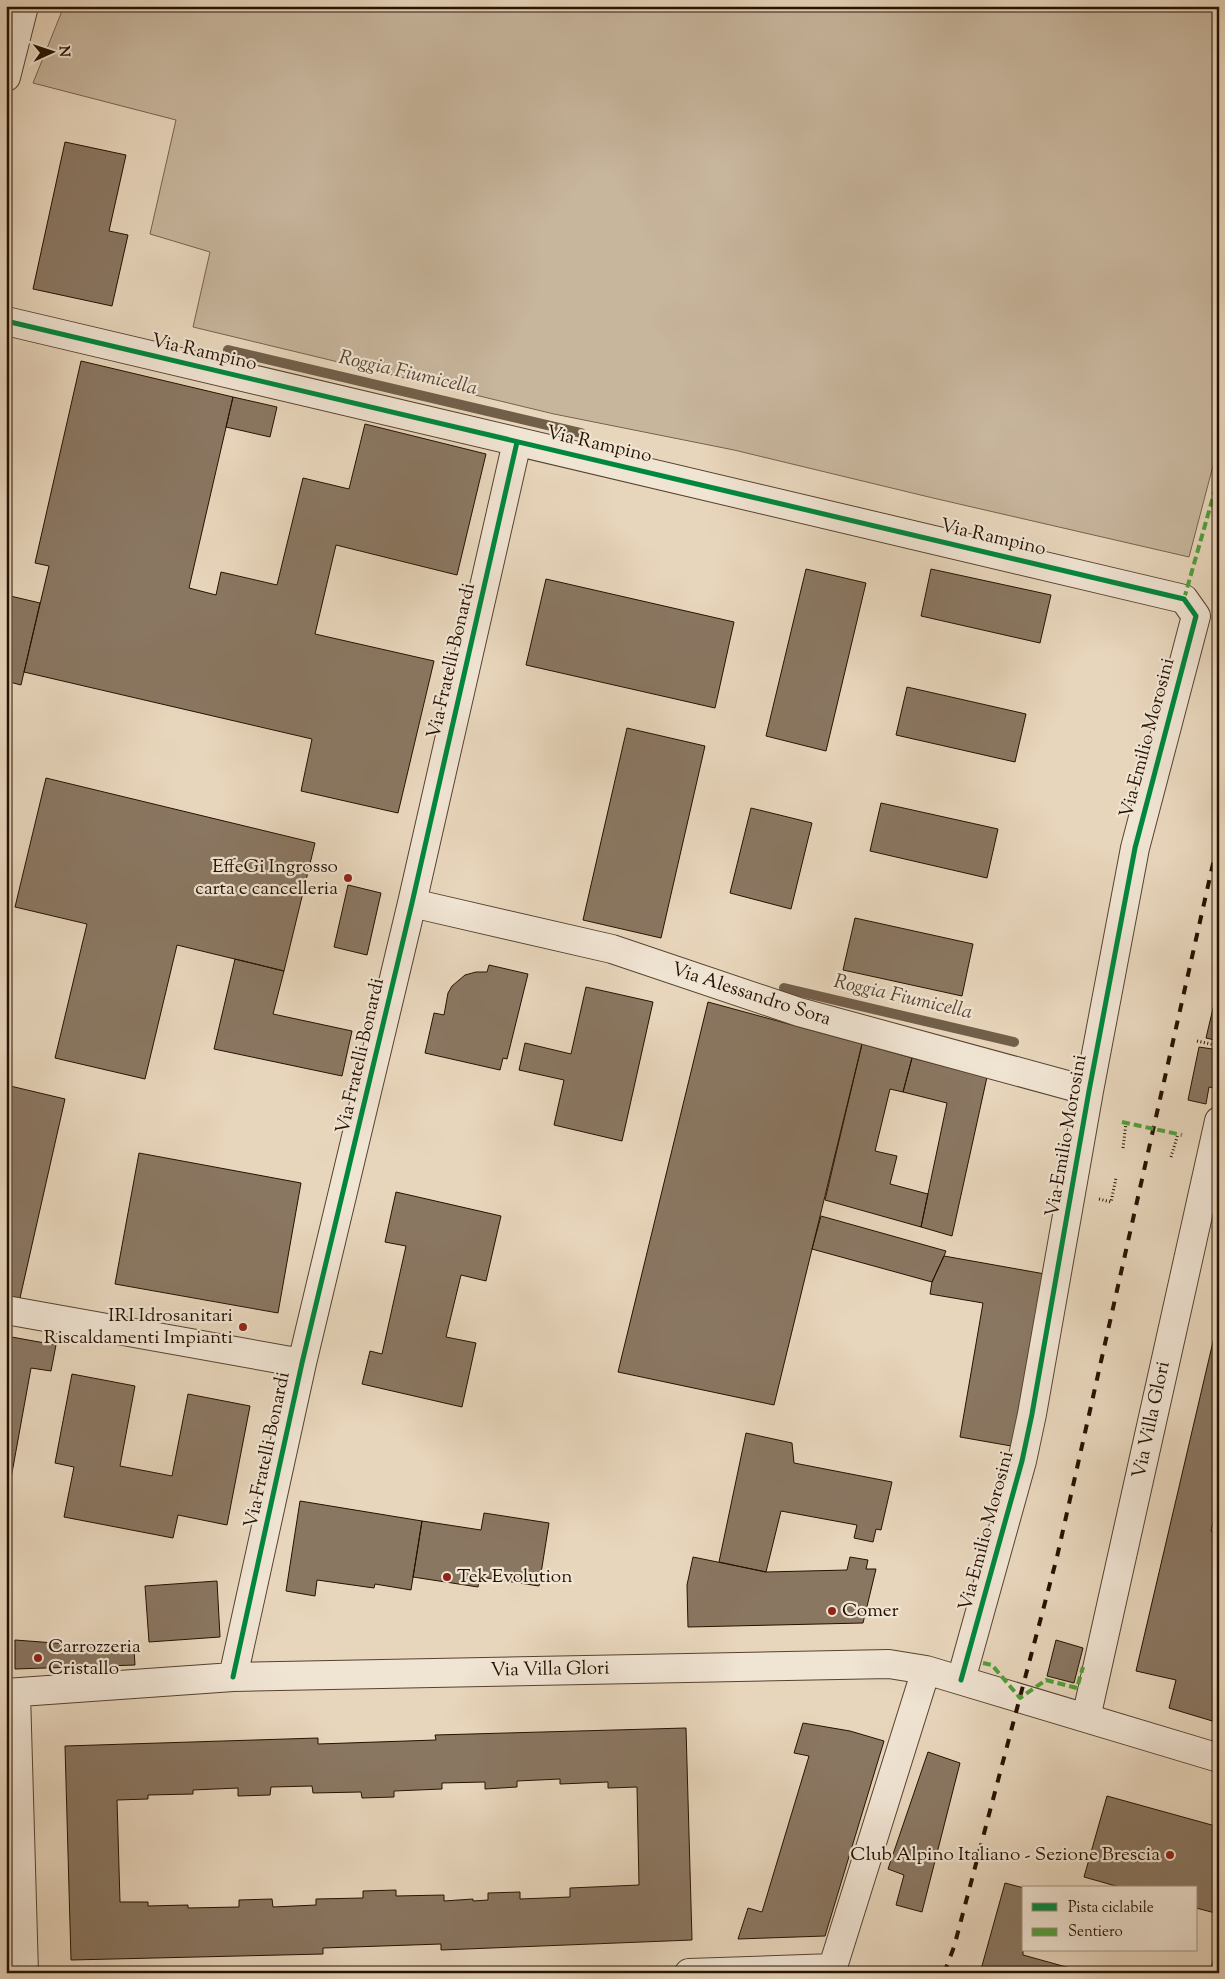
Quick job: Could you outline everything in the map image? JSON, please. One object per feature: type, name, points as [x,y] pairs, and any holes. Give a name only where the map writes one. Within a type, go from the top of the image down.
[{"type":"street","points":[[6,77],[24,6]]},
{"type":"street","name":"Via Rampino","points":[[6,322],[1184,599]]},
{"type":"street","name":"Via Fratelli Bonardi","points":[[233,1677],[302,1363],[412,903],[517,442]]},
{"type":"street","name":"Via Emilio Morosini","points":[[961,1680],[1026,1445],[1089,1091],[1135,848],[1196,616],[1184,599]]},
{"type":"street","name":"Via Alessandro Sora","points":[[412,903],[612,949],[799,1012],[1089,1091]]},
{"type":"street","name":"Via Villa Glori","points":[[1086,1718],[1219,1121]]},
{"type":"street","points":[[6,1310],[302,1363]]},
{"type":"street","name":"Via Villa Glori","points":[[11,1693],[233,1677],[872,1664],[906,1666],[926,1670],[1219,1758]]},
{"type":"street","points":[[689,1973],[832,1970],[926,1670]]},
{"type":"street","points":[[11,1693],[24,1973]]},
{"type":"path","points":[[1197,1041],[1219,1046]]},
{"type":"path","points":[[1123,1148],[1126,1123]]},
{"type":"path","points":[[1171,1157],[1178,1134]]},
{"type":"path","points":[[1111,1202],[1116,1178]]},
{"type":"shaded area","points":[[64,6],[1219,6],[1219,443],[1189,557],[734,450],[554,414],[193,327],[210,252],[150,234],[176,120],[33,83]]},
{"type":"building","points":[[65,142],[126,155],[109,231],[128,235],[112,306],[33,289]]},
{"type":"building","points":[[81,361],[233,397],[189,588],[216,595],[221,572],[277,585],[303,478],[349,489],[365,424],[486,454],[457,575],[336,545],[315,634],[434,661],[398,813],[301,791],[312,739],[24,672],[49,566],[35,563]]},
{"type":"building","points":[[233,397],[277,407],[270,437],[226,427]]},
{"type":"building","points":[[806,569],[866,583],[826,751],[766,736]]},
{"type":"building","points":[[931,569],[1051,595],[1040,643],[921,616]]},
{"type":"building","points":[[546,579],[734,622],[715,708],[526,665]]},
{"type":"building","points":[[6,595],[40,603],[21,685],[6,681]]},
{"type":"building","points":[[907,687],[1026,714],[1015,762],[896,735]]},
{"type":"building","points":[[627,728],[705,746],[661,938],[583,920]]},
{"type":"building","points":[[46,778],[315,843],[284,971],[177,945],[145,1079],[55,1058],[87,924],[15,907]]},
{"type":"building","points":[[881,803],[998,829],[987,878],[870,851]]},
{"type":"building","points":[[751,808],[812,823],[791,909],[730,893]]},
{"type":"building","points":[[348,885],[381,893],[367,955],[334,947]]},
{"type":"building","points":[[855,918],[973,944],[962,996],[843,970]]},
{"type":"building","points":[[235,959],[284,971],[273,1014],[352,1031],[342,1076],[214,1049]]},
{"type":"building","points":[[489,965],[528,974],[507,1059],[503,1058],[500,1070],[425,1053],[434,1013],[444,1015],[448,993],[452,986],[465,975],[487,972]]},
{"type":"building","points":[[1219,983],[1219,1041],[1206,1038]]},
{"type":"building","points":[[586,987],[653,1002],[622,1141],[554,1125],[564,1080],[519,1070],[525,1043],[571,1054]]},
{"type":"building","points":[[708,1002],[862,1044],[774,1405],[618,1372]]},
{"type":"building","points":[[862,1044],[912,1058],[903,1092],[890,1089],[875,1151],[897,1156],[890,1184],[928,1194],[921,1227],[825,1200]]},
{"type":"building","points":[[1199,1047],[1219,1050],[1219,1065],[1214,1088],[1209,1087],[1206,1104],[1188,1100]]},
{"type":"building","points":[[912,1058],[987,1077],[952,1236],[921,1227],[947,1103],[903,1092]]},
{"type":"building","points":[[6,1085],[65,1099],[20,1298],[6,1296]]},
{"type":"building","points":[[139,1153],[301,1183],[278,1313],[115,1284]]},
{"type":"building","points":[[396,1192],[501,1216],[486,1281],[461,1275],[446,1337],[476,1343],[462,1407],[362,1384],[370,1351],[382,1354],[406,1246],[385,1242]]},
{"type":"building","points":[[821,1216],[946,1251],[932,1282],[812,1249]]},
{"type":"building","points":[[944,1256],[1045,1274],[1017,1447],[960,1437],[983,1303],[930,1294],[932,1282]]},
{"type":"building","points":[[1219,1316],[1219,1497],[1211,1531],[1219,1533],[1219,1723],[1169,1708],[1176,1680],[1136,1671]]},
{"type":"building","points":[[6,1336],[56,1345],[51,1371],[31,1368],[6,1506]]},
{"type":"building","points":[[72,1374],[135,1386],[120,1466],[172,1476],[188,1394],[250,1406],[227,1525],[178,1515],[173,1538],[64,1517],[74,1467],[55,1463]]},
{"type":"building","points":[[746,1433],[792,1443],[794,1463],[892,1482],[881,1530],[876,1529],[873,1542],[854,1538],[857,1525],[781,1511],[766,1572],[719,1562]]},
{"type":"building","points":[[300,1501],[422,1521],[411,1590],[375,1584],[374,1588],[317,1580],[315,1596],[286,1591]]},
{"type":"building","points":[[484,1513],[549,1523],[539,1586],[480,1577],[478,1587],[413,1577],[422,1521],[481,1530]]},
{"type":"building","points":[[693,1557],[766,1572],[847,1570],[850,1557],[868,1560],[866,1569],[876,1569],[863,1623],[688,1627],[687,1585]]},
{"type":"building","points":[[217,1581],[220,1637],[149,1642],[145,1586]]},
{"type":"building","points":[[15,1640],[134,1649],[135,1665],[15,1669]]},
{"type":"building","points":[[1056,1640],[1083,1648],[1074,1683],[1047,1676]]},
{"type":"building","points":[[803,1723],[850,1731],[884,1741],[825,1936],[738,1939],[748,1908],[762,1912],[809,1756],[794,1753]]},
{"type":"building","points":[[686,1728],[692,1940],[441,1950],[441,1944],[323,1948],[323,1954],[71,1960],[65,1746],[318,1738],[318,1744],[436,1740],[435,1735]],"holes":[[[560,1779],[560,1784],[608,1782],[608,1788],[637,1787],[639,1885],[570,1888],[570,1897],[520,1899],[520,1892],[488,1893],[488,1900],[473,1901],[473,1899],[444,1901],[444,1895],[396,1896],[396,1890],[363,1891],[363,1898],[316,1899],[316,1905],[273,1907],[272,1899],[239,1900],[239,1907],[188,1908],[188,1905],[148,1906],[148,1902],[120,1902],[117,1800],[148,1799],[148,1795],[193,1794],[193,1790],[238,1788],[238,1796],[270,1795],[271,1787],[312,1786],[313,1793],[361,1792],[362,1798],[394,1797],[394,1791],[442,1789],[442,1783],[485,1782],[485,1789],[517,1787],[517,1781]]]},
{"type":"building","points":[[928,1752],[960,1763],[922,1912],[896,1905],[904,1875],[888,1869]]},
{"type":"building","points":[[1107,1796],[1219,1827],[1219,1914],[1198,1909],[1198,1886],[1116,1886],[1084,1877]]},
{"type":"building","points":[[1005,1883],[1022,1887],[1023,1955],[1088,1973],[980,1973]]},
{"type":"building","points":[[1213,1961],[1219,1963],[1219,1973],[1210,1973]]},
{"type":"waterway","name":"Roggia Fiumicella","points":[[228,350],[581,433]]},
{"type":"waterway","name":"Roggia Fiumicella","points":[[784,988],[1014,1042]]},
{"type":"railway","points":[[944,1973],[954,1947],[1057,1557],[1219,837]]},
{"type":"marked path","points":[[1184,599],[1219,476]]},
{"type":"marked path","points":[[1122,1122],[1182,1135]]},
{"type":"marked path","points":[[983,1663],[992,1665],[1020,1698],[1046,1680],[1077,1688],[1083,1667]]},
{"type":"cycle path","points":[[6,321],[1184,599],[1196,616],[1135,848],[1022,1461],[961,1680]]},
{"type":"cycle path","points":[[233,1677],[302,1363],[412,903],[517,442]]},
{"type":"place","name":"EffeGi Ingrosso carta e cancelleria","points":[[348,878]]},
{"type":"place","name":"IRI Idrosanitari Riscaldamenti Impianti","points":[[243,1327]]},
{"type":"place","name":"Tek Evolution","points":[[447,1577]]},
{"type":"place","name":"Comer","points":[[832,1611]]},
{"type":"place","name":"Carrozzeria Cristallo","points":[[38,1658]]},
{"type":"place","name":"Club Alpino Italiano - Sezione Brescia","points":[[1170,1855]]}]
